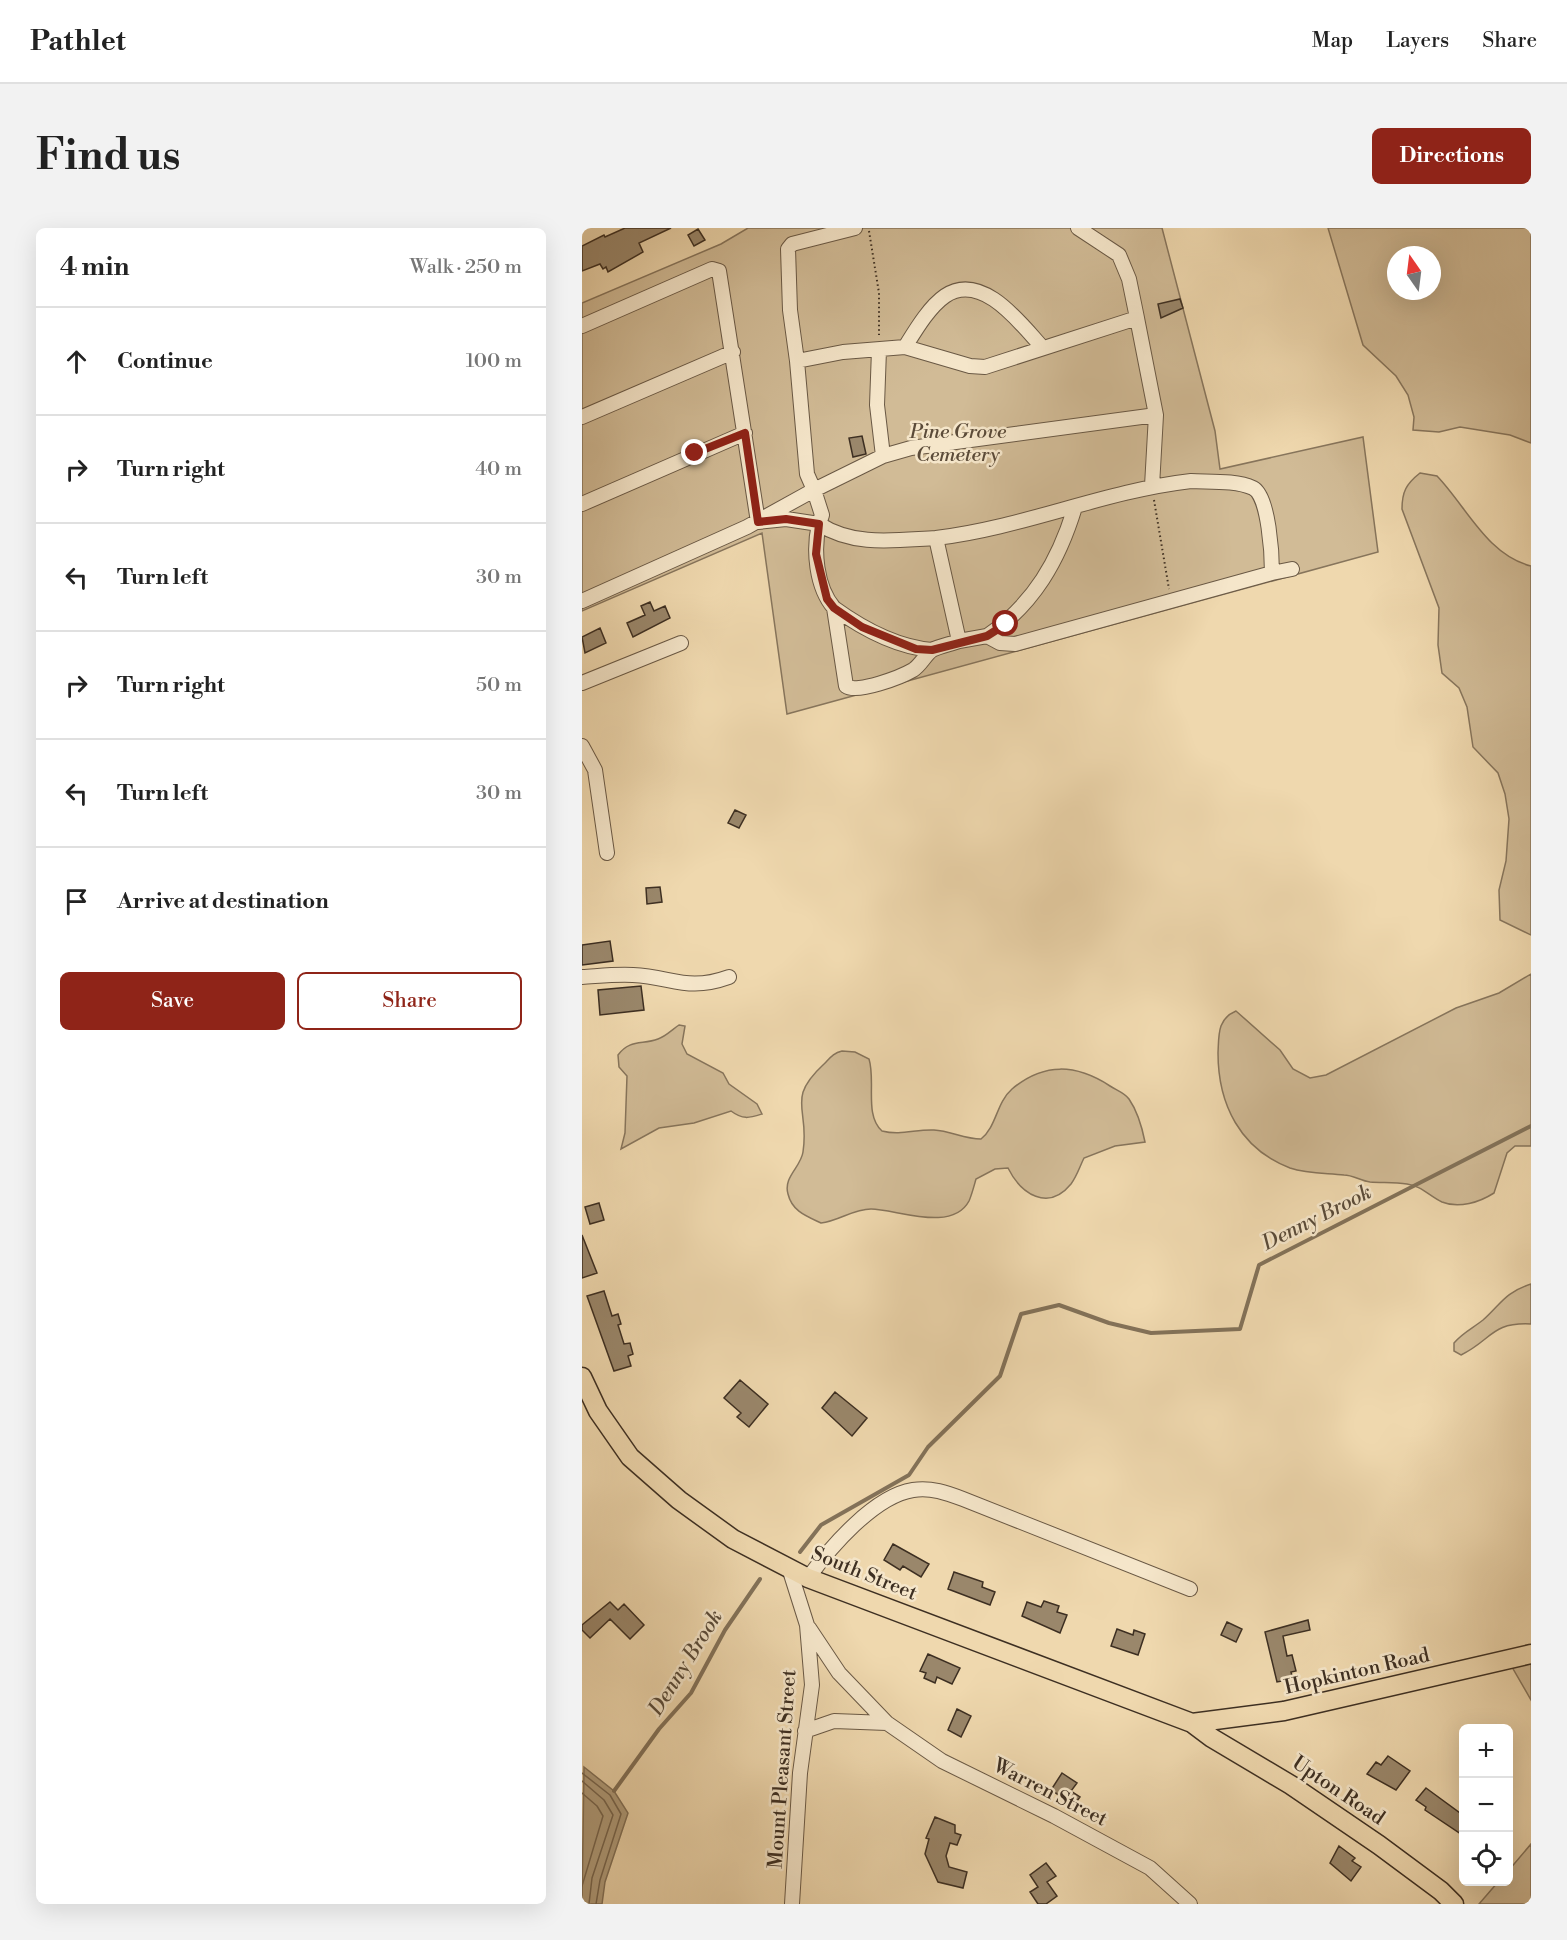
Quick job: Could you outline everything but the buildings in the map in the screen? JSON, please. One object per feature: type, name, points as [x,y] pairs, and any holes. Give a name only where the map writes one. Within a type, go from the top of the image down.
[{"type":"main road","name":"South Street","points":[[582,1377],[598,1411],[637,1463],[705,1520],[733,1539],[808,1578],[1192,1723]]},
{"type":"main road","name":"Hopkinton Road","points":[[1192,1723],[1284,1711],[1531,1654]]},
{"type":"main road","name":"Upton Road","points":[[1192,1723],[1212,1738],[1292,1785],[1379,1845],[1441,1891],[1454,1904]]},
{"type":"street","points":[[855,228],[792,244],[788,249],[790,310],[807,474],[822,515],[815,539],[820,579],[827,599],[834,608],[862,627],[916,649],[932,650],[959,641],[987,636],[1006,624],[1043,582],[1058,556],[1075,507]]},
{"type":"street","points":[[1078,228],[1119,255],[1129,279],[1156,415],[1152,486]]},
{"type":"street","points":[[582,326],[716,269],[723,283],[758,522]]},
{"type":"street","points":[[905,347],[945,296],[968,290],[981,292],[995,299],[1042,347]]},
{"type":"street","points":[[797,361],[843,352],[905,347],[970,366],[985,367],[1137,318]]},
{"type":"street","points":[[879,350],[877,405],[882,456]]},
{"type":"street","points":[[582,417],[733,352]]},
{"type":"street","points":[[582,601],[758,522],[814,490],[882,456],[911,448],[1156,415]]},
{"type":"street","points":[[582,504],[745,433]]},
{"type":"street","points":[[758,522],[786,519],[819,524],[834,534],[864,540],[936,538],[986,530],[1152,486],[1191,481],[1252,487],[1263,498],[1272,573]]},
{"type":"street","points":[[936,538],[959,641]]},
{"type":"street","points":[[987,636],[1000,643],[1015,644],[1292,569]]},
{"type":"street","points":[[834,608],[845,684],[848,689],[870,686],[914,670],[932,650]]},
{"type":"street","points":[[582,683],[681,643]]},
{"type":"street","points":[[582,746],[595,770],[607,853]]},
{"type":"street","points":[[582,977],[635,975],[694,985],[710,984],[729,977]]},
{"type":"street","points":[[808,1578],[830,1549],[853,1526],[882,1504],[912,1490],[928,1489],[953,1496],[1190,1589]]},
{"type":"street","name":"Mount Pleasant Street","points":[[789,1568],[807,1625],[812,1685],[805,1731],[792,1904]]},
{"type":"street","name":"Warren Street","points":[[807,1625],[839,1673],[887,1723],[942,1761],[1054,1816],[1150,1868],[1190,1904]]},
{"type":"street","points":[[805,1731],[834,1721],[887,1723]]},
{"type":"path","points":[[868,228],[879,293],[879,350]]},
{"type":"path","points":[[1152,486],[1171,601]]},
{"type":"green space","name":"Pine Grove Cemetery","points":[[748,228],[1162,228],[1215,431],[1220,469],[1363,437],[1378,552],[787,714],[762,533],[582,611],[582,303],[721,244]]},
{"type":"green space","points":[[1328,228],[1531,228],[1531,443],[1510,435],[1460,427],[1439,432],[1413,430],[1414,417],[1408,395],[1396,376],[1363,345]]},
{"type":"green space","points":[[1420,473],[1437,476],[1490,541],[1502,552],[1531,566],[1531,935],[1500,920],[1499,890],[1506,861],[1509,819],[1505,794],[1498,773],[1473,747],[1467,707],[1459,688],[1442,673],[1438,645],[1439,608],[1402,509],[1406,489]]},
{"type":"green space","points":[[1531,974],[1531,1146],[1515,1146],[1507,1153],[1494,1193],[1482,1199],[1469,1204],[1455,1205],[1442,1202],[1412,1185],[1370,1182],[1347,1175],[1290,1168],[1273,1160],[1258,1149],[1245,1137],[1235,1122],[1222,1090],[1218,1053],[1222,1023],[1225,1018],[1236,1011],[1280,1050],[1293,1069],[1310,1078],[1326,1075],[1456,1008],[1499,993]]},
{"type":"green space","points":[[679,1025],[685,1026],[682,1044],[687,1054],[723,1073],[729,1084],[757,1104],[762,1114],[746,1117],[731,1111],[694,1123],[659,1128],[621,1149],[625,1133],[627,1076],[619,1067],[618,1055],[632,1044],[661,1038]]},
{"type":"green space","points":[[842,1051],[855,1052],[869,1059],[873,1116],[882,1131],[896,1133],[934,1130],[981,1139],[990,1128],[1003,1101],[1012,1089],[1036,1074],[1060,1069],[1085,1073],[1125,1095],[1137,1114],[1145,1142],[1115,1146],[1084,1158],[1071,1184],[1053,1197],[1044,1198],[1028,1192],[1013,1177],[1008,1168],[995,1169],[976,1179],[969,1201],[961,1211],[950,1216],[923,1217],[871,1209],[821,1223],[796,1209],[790,1200],[787,1188],[803,1152],[802,1096],[805,1087],[812,1076],[830,1058]]},
{"type":"green space","points":[[1531,1284],[1531,1324],[1518,1324],[1499,1329],[1461,1355],[1454,1351],[1454,1343],[1460,1336],[1483,1320],[1509,1295]]},
{"type":"green space","points":[[1531,1663],[1531,1700],[1512,1667]]},
{"type":"green space","points":[[1531,1844],[1531,1904],[1479,1904],[1495,1886],[1513,1886],[1513,1865]]},
{"type":"water","points":[[584,1767],[614,1791],[628,1813],[605,1882],[602,1904],[582,1904]]},
{"type":"waterway","name":"Denny Brook","points":[[800,1552],[821,1525],[909,1475],[928,1447],[1000,1376],[1021,1314],[1059,1305],[1109,1323],[1151,1333],[1240,1329],[1259,1265],[1531,1126]]},
{"type":"waterway","name":"Denny Brook","points":[[614,1791],[659,1729],[691,1693],[725,1630],[760,1579]]},
{"type":"route","points":[[695,453],[745,433],[758,522],[786,519],[819,524],[815,539],[816,554],[820,579],[827,599],[834,608],[862,627],[916,649],[932,650],[959,641],[987,636],[1006,624]]}]
